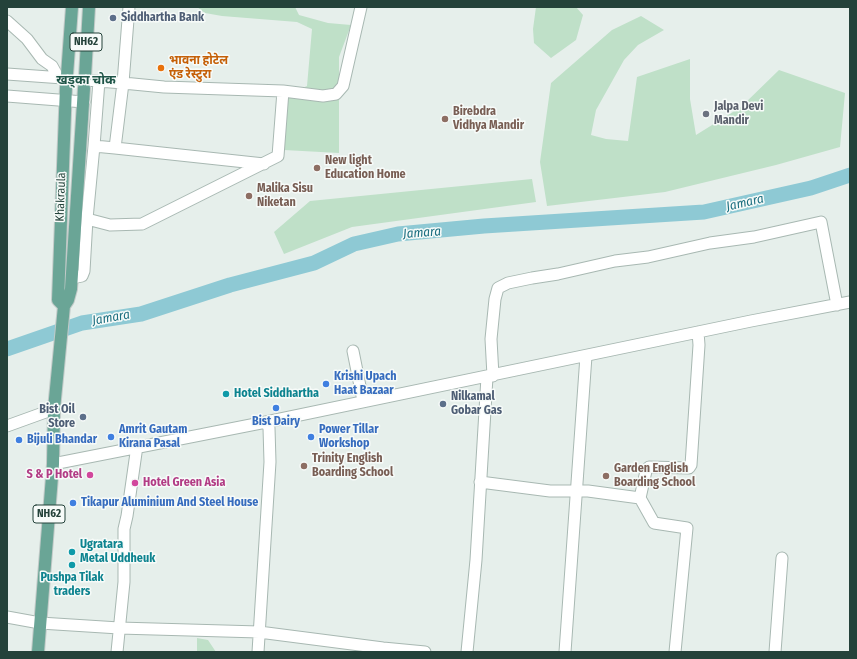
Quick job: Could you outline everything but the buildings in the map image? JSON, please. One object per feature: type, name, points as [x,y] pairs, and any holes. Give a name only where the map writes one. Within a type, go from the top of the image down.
[{"type":"main road","name":"NH62","points":[[64,79],[72,7]]},
{"type":"main road","name":"NH62","points":[[85,82],[89,7]]},
{"type":"main road","points":[[76,71],[81,73],[85,82],[74,92],[64,79],[76,71]]},
{"type":"main road","name":"Khakraula","points":[[63,309],[58,300],[64,79]]},
{"type":"main road","name":"Khakraula","points":[[63,309],[68,300],[72,278],[85,82]]},
{"type":"main road","name":"NH62","points":[[38,652],[53,464],[54,409],[63,309]]},
{"type":"street","points":[[115,148],[123,83],[129,7]]},
{"type":"street","points":[[85,82],[99,81],[164,87],[282,91],[323,96],[336,94],[343,86],[361,7]]},
{"type":"street","points":[[7,20],[27,39],[42,58],[64,79]]},
{"type":"street","points":[[7,74],[64,79]]},
{"type":"street","points":[[72,278],[82,276],[84,271],[99,81]]},
{"type":"street","points":[[87,219],[110,225],[142,224],[278,156],[282,91]]},
{"type":"street","points":[[7,96],[84,102]]},
{"type":"street","points":[[94,146],[264,164]]},
{"type":"street","points":[[467,652],[476,560],[480,482],[490,377],[491,339],[495,299],[498,288],[508,283],[558,274],[615,261],[648,257],[710,243],[754,237],[821,222],[837,305]]},
{"type":"street","points":[[53,464],[137,446],[266,422],[363,401],[490,377],[698,332],[850,302]]},
{"type":"street","points":[[675,652],[687,528],[654,523],[640,498],[646,471],[649,467],[689,468],[691,464],[699,345],[698,332]]},
{"type":"street","points":[[353,351],[363,401]]},
{"type":"street","points":[[565,652],[586,356]]},
{"type":"street","points":[[7,426],[54,409]]},
{"type":"street","points":[[258,652],[270,462],[269,428],[266,422]]},
{"type":"street","points":[[117,652],[124,582],[124,529],[137,446]]},
{"type":"street","points":[[480,482],[550,490],[577,490],[640,498]]},
{"type":"street","points":[[775,652],[782,558]]},
{"type":"street","points":[[7,617],[40,623],[119,628],[259,632],[336,647],[425,652]]},
{"type":"green space","points":[[197,7],[295,7],[299,15],[328,23],[351,25],[339,57],[339,153],[284,150],[287,95],[307,86],[312,29],[297,22],[222,16],[205,13]]},
{"type":"green space","points":[[536,7],[576,7],[583,15],[576,40],[551,58],[534,43],[533,29]]},
{"type":"green space","points":[[641,16],[664,30],[638,45],[624,60],[596,110],[591,135],[606,139],[628,141],[637,77],[690,59],[690,99],[696,135],[741,107],[779,70],[845,93],[840,147],[776,165],[665,192],[547,206],[540,162],[551,83],[612,30]]},
{"type":"green space","points":[[532,179],[536,202],[352,227],[284,254],[274,232],[310,201]]},
{"type":"green space","points":[[197,638],[208,640],[216,652],[197,652]]},
{"type":"waterway","name":"Jamara","points":[[7,349],[82,323],[141,314],[230,285],[314,263],[354,244],[398,234],[484,226],[704,212],[811,188],[850,175]]},
{"type":"place","name":"Siddhartha Bank","points":[[113,18]]},
{"type":"place","name":"भावना होटेल एंड रेस्टुरा","points":[[161,68]]},
{"type":"place","name":"Jalpa Devi Mandir","points":[[706,114]]},
{"type":"place","name":"Birebdra Vidhya Mandir","points":[[445,119]]},
{"type":"place","name":"New light Education Home","points":[[317,168]]},
{"type":"place","name":"Malika Sisu Niketan","points":[[249,196]]},
{"type":"place","name":"Krishi Upach Haat Bazaar","points":[[326,384]]},
{"type":"place","name":"Hotel Siddhartha","points":[[226,394]]},
{"type":"place","name":"Nilkamal Gobar Gas","points":[[443,404]]},
{"type":"place","name":"Bist Dairy","points":[[276,408]]},
{"type":"place","name":"Bist Oil Store","points":[[83,417]]},
{"type":"place","name":"Amrit Gautam Kirana Pasal","points":[[111,437]]},
{"type":"place","name":"Power Tillar Workshop","points":[[311,437]]},
{"type":"place","name":"Bijuli Bhandar","points":[[19,440]]},
{"type":"place","name":"Trinity English Boarding School","points":[[304,466]]},
{"type":"place","name":"S & P Hotel","points":[[90,475]]},
{"type":"place","name":"Garden English Boarding School","points":[[606,476]]},
{"type":"place","name":"Hotel Green Asia","points":[[135,483]]},
{"type":"place","name":"Tikapur Aluminium And Steel House","points":[[73,503]]},
{"type":"place","name":"Ugratara Metal Uddheuk","points":[[72,552]]},
{"type":"place","name":"Pushpa Tilak traders","points":[[72,565]]},
{"type":"district","name":"खड्का चोक","points":[[86,80]]}]
